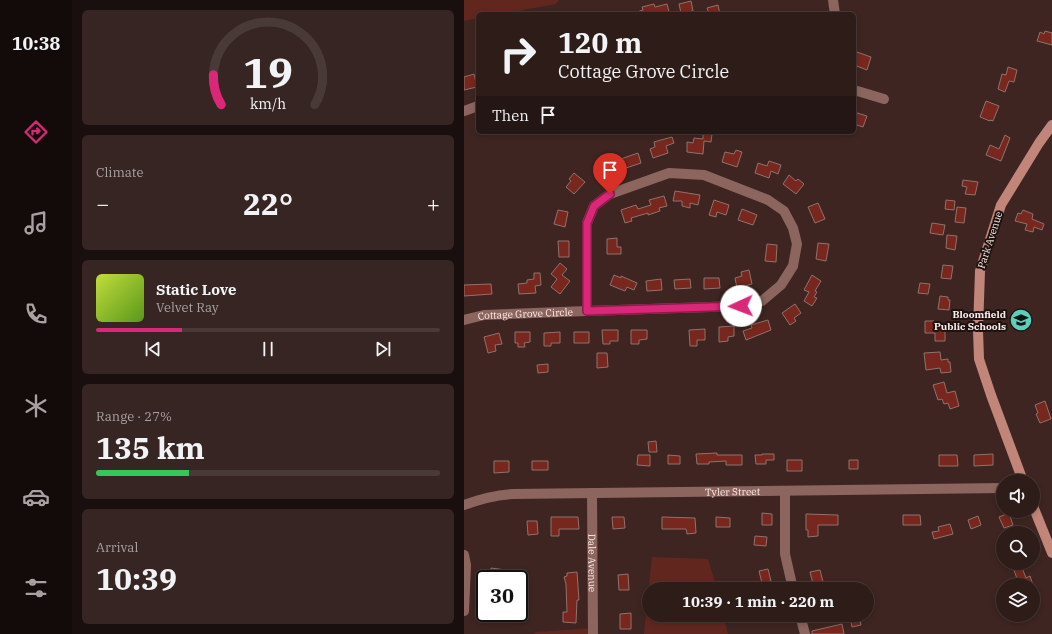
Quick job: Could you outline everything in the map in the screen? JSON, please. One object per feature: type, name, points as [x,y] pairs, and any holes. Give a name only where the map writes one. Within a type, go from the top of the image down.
[{"type":"main road","name":"Park Avenue","points":[[1020,474],[979,359],[978,330],[980,271],[1002,205],[1039,143],[1052,125]]},
{"type":"main road","points":[[1038,518],[1052,553]]},
{"type":"street","points":[[833,0],[835,12]]},
{"type":"street","points":[[856,91],[884,99]]},
{"type":"street","points":[[464,111],[476,107]]},
{"type":"street","name":"Cottage Grove Circle","points":[[464,320],[484,315],[741,306],[762,301],[781,286],[793,266],[797,244],[793,228],[784,211],[768,200],[704,175],[669,173],[610,194],[594,206],[587,223],[587,311]]},
{"type":"street","name":"Tyler Street","points":[[464,505],[475,500],[499,495],[996,488]]},
{"type":"street","points":[[785,491],[785,554],[791,582]]},
{"type":"street","name":"Dale Avenue","points":[[592,493],[593,634]]},
{"type":"street","points":[[464,555],[466,565],[464,611]]},
{"type":"street","points":[[802,622],[805,634]]},
{"type":"shaded area","points":[[464,0],[559,0],[556,4],[512,12],[476,12],[476,18],[464,21]]},
{"type":"shaded area","points":[[652,557],[708,559],[715,582],[649,582]]},
{"type":"shaded area","points":[[645,622],[725,622],[728,634],[644,634]]},
{"type":"shaded area","points":[[593,628],[593,634],[533,634],[536,632]]},
{"type":"building","points":[[691,1],[693,11],[681,12],[679,4]]},
{"type":"building","points":[[654,4],[655,7],[667,4],[669,12],[637,12],[643,10],[642,7]]},
{"type":"building","points":[[718,5],[720,12],[708,12],[707,8]]},
{"type":"building","points":[[1045,31],[1052,33],[1052,45],[1037,41],[1040,32],[1044,34]]},
{"type":"building","points":[[857,52],[871,57],[867,70],[856,66]]},
{"type":"building","points":[[1008,67],[1017,70],[1014,82],[1009,81],[1005,92],[998,89],[1002,74],[1006,75]]},
{"type":"building","points":[[474,74],[476,87],[464,90],[464,77]]},
{"type":"building","points":[[986,101],[999,106],[993,121],[980,117]]},
{"type":"building","points":[[856,113],[867,116],[863,127],[856,125]]},
{"type":"building","points":[[703,134],[712,134],[711,142],[704,141],[703,154],[687,152],[687,142],[693,143],[694,138],[703,139]]},
{"type":"building","points":[[1005,135],[1010,138],[1001,161],[986,155],[990,145],[999,149]]},
{"type":"building","points":[[672,137],[674,143],[666,146],[668,153],[653,158],[650,149],[655,147],[654,142]]},
{"type":"building","points":[[736,150],[742,152],[737,167],[722,162],[725,152],[734,154]]},
{"type":"building","points":[[638,153],[641,163],[626,168],[625,164],[612,168],[613,173],[598,177],[595,167],[604,164],[603,160],[613,157],[615,161]]},
{"type":"building","points":[[769,161],[781,165],[778,174],[771,171],[769,178],[755,173],[758,163],[767,166]]},
{"type":"building","points":[[574,173],[585,182],[574,194],[566,187],[571,181],[569,179]]},
{"type":"building","points":[[789,175],[796,181],[798,179],[804,184],[796,194],[783,184]]},
{"type":"building","points":[[963,180],[978,182],[975,195],[965,194],[967,187],[962,186]]},
{"type":"building","points":[[675,191],[700,195],[698,205],[690,203],[690,208],[682,206],[682,201],[673,201]]},
{"type":"building","points":[[664,196],[667,206],[659,208],[660,211],[631,218],[632,221],[625,223],[621,210],[636,205],[638,209],[651,205],[649,200]]},
{"type":"building","points":[[714,200],[729,205],[726,215],[717,212],[716,217],[709,215]]},
{"type":"building","points":[[946,200],[955,201],[954,210],[945,209]]},
{"type":"building","points":[[818,203],[825,219],[815,223],[808,207]]},
{"type":"building","points":[[957,207],[966,208],[964,223],[955,222]]},
{"type":"building","points":[[742,209],[757,215],[753,225],[738,220]]},
{"type":"building","points":[[558,210],[568,212],[565,227],[554,224]]},
{"type":"building","points":[[1023,210],[1033,214],[1032,219],[1044,224],[1042,230],[1034,227],[1033,232],[1025,230],[1027,224],[1015,221],[1018,213],[1021,214]]},
{"type":"building","points":[[932,223],[945,225],[943,235],[930,233]]},
{"type":"building","points":[[947,235],[957,236],[955,250],[946,248]]},
{"type":"building","points":[[617,238],[617,247],[621,247],[621,254],[607,254],[607,239]]},
{"type":"building","points":[[558,241],[569,241],[569,257],[559,257]]},
{"type":"building","points":[[818,243],[829,244],[826,261],[816,259]]},
{"type":"building","points":[[767,244],[777,245],[776,262],[765,261]]},
{"type":"building","points":[[560,263],[567,269],[562,275],[570,281],[560,294],[551,287],[557,279],[551,274]]},
{"type":"building","points":[[943,265],[953,266],[951,279],[941,278]]},
{"type":"building","points":[[749,270],[752,284],[737,288],[735,278],[742,276],[741,272]]},
{"type":"building","points":[[534,273],[540,273],[541,285],[535,286],[536,293],[519,294],[518,284],[527,283],[527,280],[534,279]]},
{"type":"building","points":[[614,275],[621,278],[621,276],[637,283],[634,290],[627,287],[625,291],[610,285]]},
{"type":"building","points":[[812,275],[821,281],[815,291],[817,292],[814,297],[817,298],[812,306],[804,301],[809,292],[804,290]]},
{"type":"building","points":[[704,278],[719,278],[720,288],[704,289]]},
{"type":"building","points":[[661,279],[662,290],[647,291],[646,281]]},
{"type":"building","points":[[690,279],[691,288],[675,289],[674,280]]},
{"type":"building","points":[[920,283],[930,284],[928,294],[918,293]]},
{"type":"building","points":[[491,284],[492,294],[464,296],[464,285]]},
{"type":"building","points":[[940,296],[948,297],[948,300],[950,300],[949,310],[938,309]]},
{"type":"building","points":[[795,304],[801,313],[794,318],[796,321],[790,325],[782,313]]},
{"type":"building","points":[[768,320],[771,330],[746,340],[743,331],[752,328],[751,325]]},
{"type":"building","points":[[925,321],[934,321],[934,325],[937,325],[937,328],[945,329],[945,341],[935,341],[935,333],[925,333]]},
{"type":"building","points":[[734,326],[734,336],[728,337],[728,341],[719,342],[719,327]]},
{"type":"building","points":[[705,329],[705,340],[697,340],[697,346],[690,346],[689,330]]},
{"type":"building","points":[[602,330],[618,330],[618,341],[610,341],[610,344],[603,344]]},
{"type":"building","points":[[631,330],[647,330],[647,339],[639,340],[639,344],[631,344]]},
{"type":"building","points":[[515,332],[530,332],[530,342],[524,343],[525,347],[518,347],[518,343],[515,343]]},
{"type":"building","points":[[560,332],[560,343],[551,343],[551,346],[544,346],[544,333]]},
{"type":"building","points":[[574,332],[589,332],[589,343],[574,343]]},
{"type":"building","points":[[499,333],[502,344],[495,345],[496,351],[488,353],[484,337]]},
{"type":"building","points":[[940,352],[941,360],[948,359],[948,362],[950,362],[951,372],[941,373],[940,368],[926,370],[924,353]]},
{"type":"building","points":[[597,353],[607,353],[608,367],[597,368]]},
{"type":"building","points":[[548,364],[548,372],[538,373],[537,365]]},
{"type":"building","points":[[944,382],[947,393],[955,391],[959,406],[950,409],[948,403],[944,404],[942,399],[938,400],[933,385]]},
{"type":"building","points":[[1045,401],[1051,419],[1040,423],[1036,414],[1038,413],[1035,405]]},
{"type":"building","points":[[656,441],[657,452],[649,452],[648,442]]},
{"type":"building","points":[[717,453],[717,455],[742,455],[742,465],[726,465],[726,461],[709,462],[709,464],[697,464],[696,454]]},
{"type":"building","points":[[774,454],[774,460],[766,460],[766,464],[756,464],[755,455]]},
{"type":"building","points":[[993,454],[993,465],[974,466],[974,455]]},
{"type":"building","points":[[638,455],[650,455],[650,466],[637,465]]},
{"type":"building","points":[[668,455],[680,456],[680,464],[668,464]]},
{"type":"building","points":[[939,455],[957,455],[958,466],[939,466]]},
{"type":"building","points":[[787,460],[802,460],[802,471],[787,471]]},
{"type":"building","points":[[849,460],[858,460],[858,469],[849,469]]},
{"type":"building","points":[[494,461],[509,461],[509,472],[494,473]]},
{"type":"building","points":[[532,461],[548,461],[548,470],[532,470]]},
{"type":"building","points":[[762,513],[772,514],[772,525],[762,525]]},
{"type":"building","points":[[806,514],[838,515],[838,525],[818,525],[818,536],[808,537],[808,530],[806,530]]},
{"type":"building","points":[[903,515],[920,515],[921,525],[903,525]]},
{"type":"building","points":[[978,516],[981,525],[971,529],[968,520]]},
{"type":"building","points":[[551,517],[578,517],[579,529],[559,529],[559,536],[551,536]]},
{"type":"building","points":[[612,517],[624,517],[625,528],[613,529]]},
{"type":"building","points":[[662,517],[695,518],[696,533],[687,534],[686,529],[662,529]]},
{"type":"building","points":[[716,517],[730,518],[730,527],[716,527]]},
{"type":"building","points":[[999,518],[1011,518],[1013,525],[1003,526]]},
{"type":"building","points":[[527,521],[537,521],[538,534],[528,535]]},
{"type":"building","points":[[950,524],[953,534],[934,539],[932,532],[939,531],[938,527]]},
{"type":"building","points":[[755,536],[767,537],[766,546],[754,545]]},
{"type":"building","points":[[491,568],[506,570],[491,570]]},
{"type":"building","points":[[768,569],[771,581],[762,582],[759,571]]},
{"type":"building","points":[[820,570],[823,582],[812,582],[810,572]]},
{"type":"building","points":[[1014,570],[1023,570],[1026,578],[1017,578]]},
{"type":"building","points":[[577,572],[579,600],[577,600],[576,623],[563,622],[563,612],[567,612],[566,584],[564,577],[567,576],[567,573]]},
{"type":"building","points":[[628,574],[629,590],[619,590],[618,575]]},
{"type":"building","points":[[631,613],[631,629],[620,629],[620,614]]},
{"type":"building","points":[[851,622],[860,622],[861,625],[852,627]]},
{"type":"building","points":[[842,624],[844,634],[812,634],[812,631]]},
{"type":"place","name":"Bloomfield Public Schools","points":[[1021,320]]},
{"type":"route","points":[[610,194],[594,206],[587,223],[587,311],[741,306]]}]
